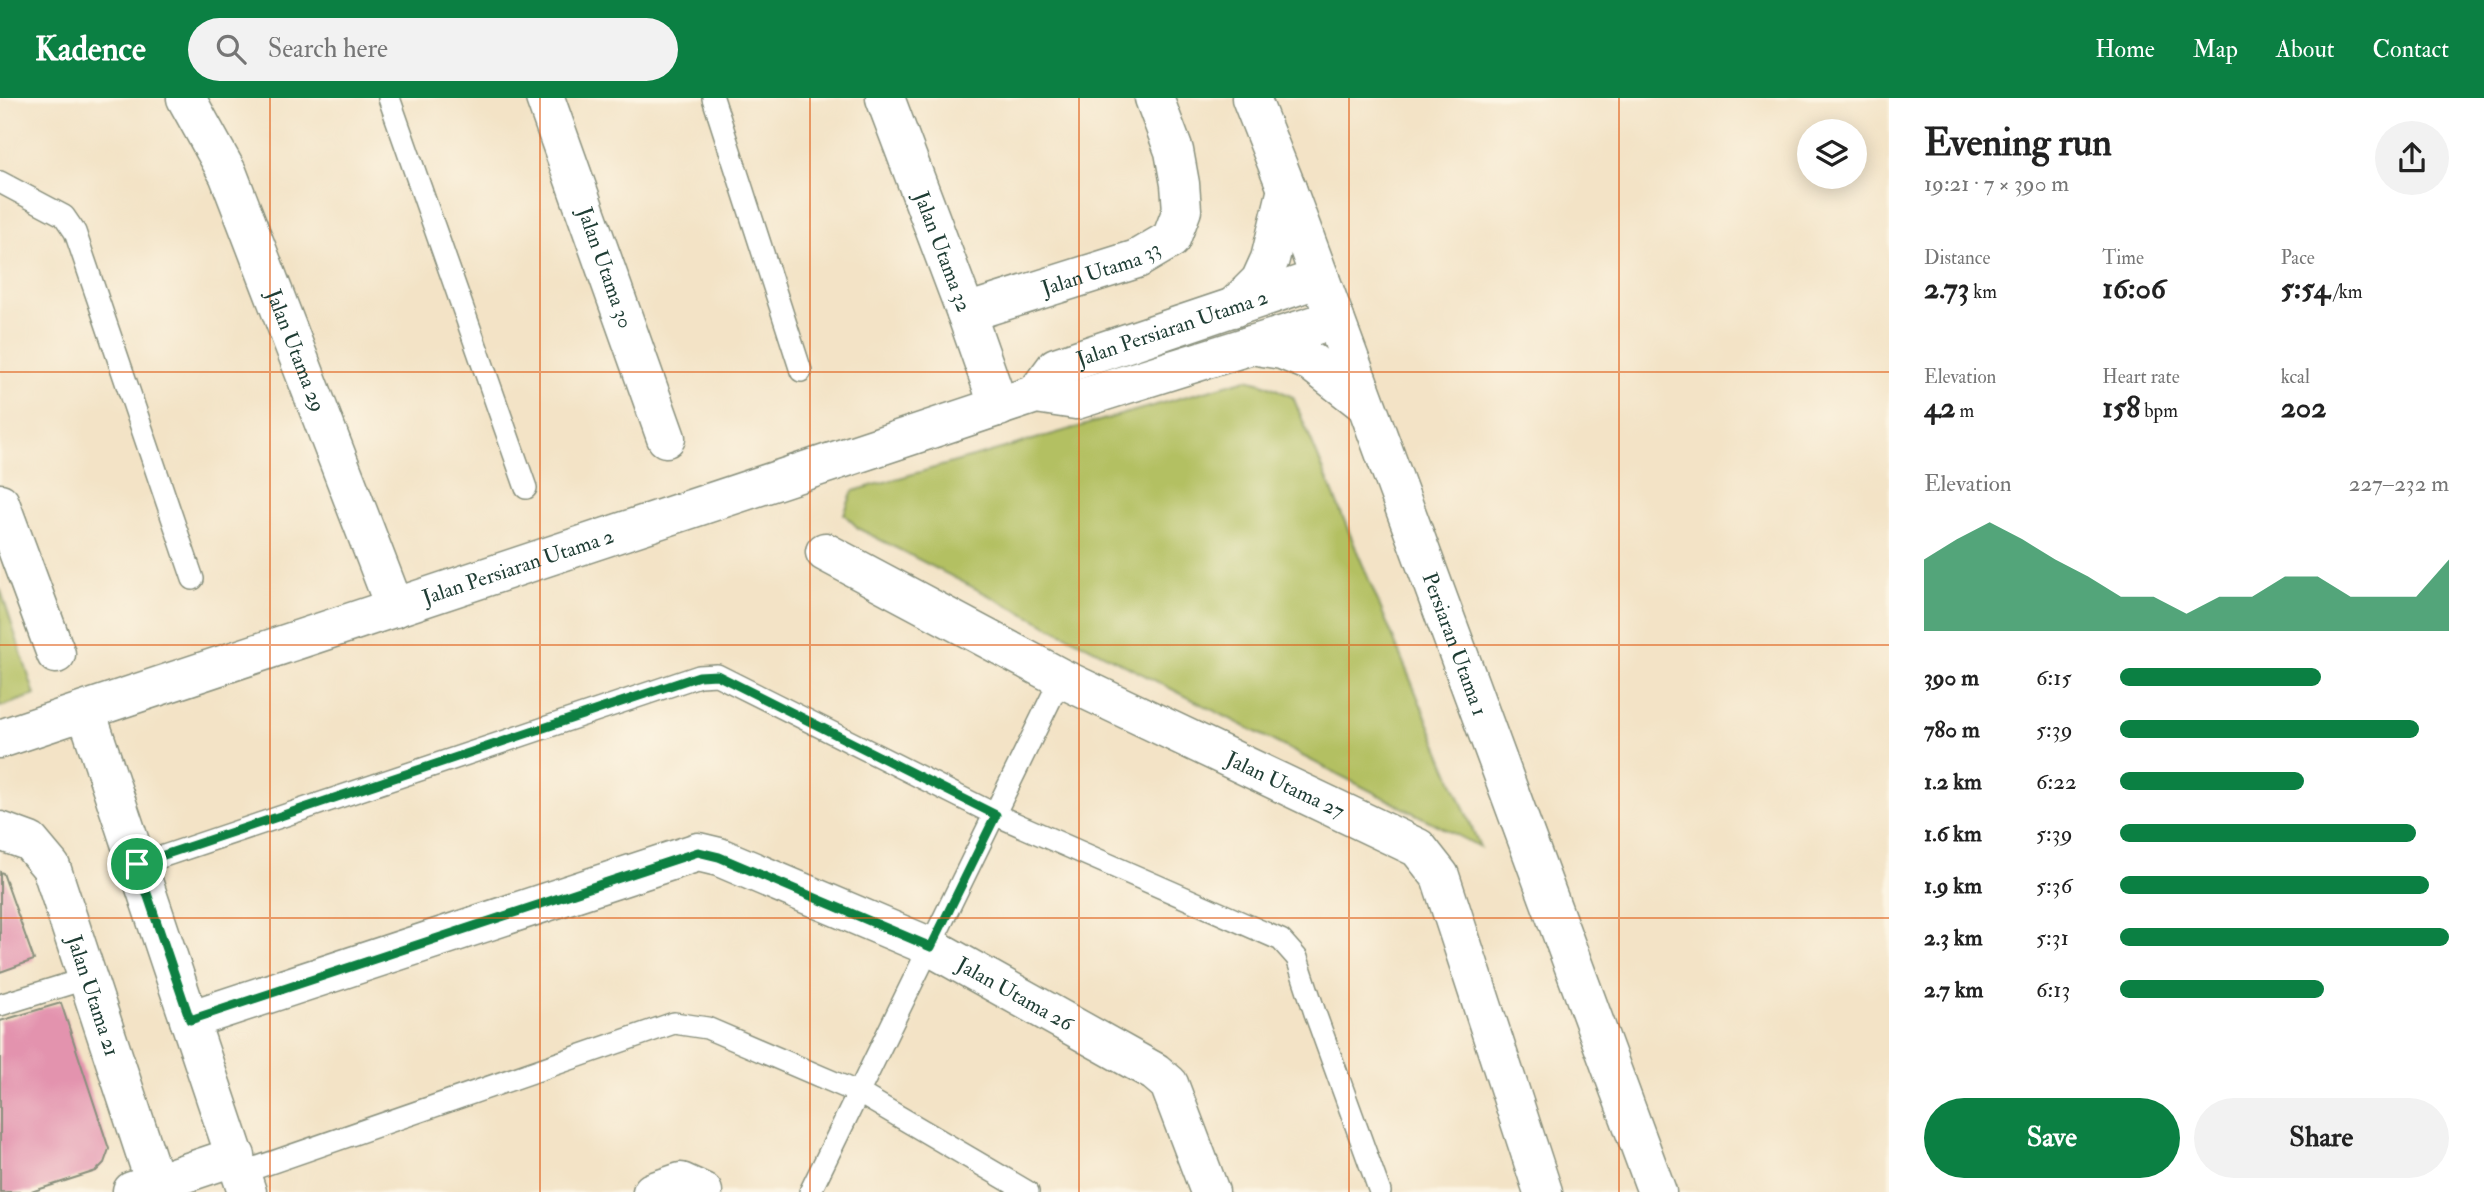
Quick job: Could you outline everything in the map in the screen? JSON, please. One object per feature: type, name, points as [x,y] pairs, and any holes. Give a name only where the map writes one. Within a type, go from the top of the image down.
[{"type":"street","name":"Jalan Utama 29","points":[[186,98],[228,174],[395,608]]},
{"type":"street","name":"Jalan Utama 32","points":[[885,98],[999,407]]},
{"type":"street","name":"Jalan Utama 33","points":[[966,313],[1137,259],[1171,239],[1182,210],[1180,184],[1174,151],[1154,98]]},
{"type":"street","name":"Persiaran Utama 1","points":[[1251,98],[1335,318],[1657,1192]]},
{"type":"street","name":"Jalan Utama 30","points":[[557,101],[666,438]]},
{"type":"street","points":[[1233,308],[1260,281],[1270,259],[1287,190]]},
{"type":"street","name":"Jalan Persiaran Utama 2","points":[[1036,394],[1056,367],[1320,278]]},
{"type":"street","name":"Jalan Persiaran Utama 2","points":[[0,739],[1036,394],[1076,400],[1335,318]]},
{"type":"street","points":[[1251,345],[1282,350],[1311,362],[1366,404]]},
{"type":"street","points":[[0,503],[56,654]]},
{"type":"street","name":"Jalan Utama 27","points":[[825,552],[1061,678],[1418,848],[1440,876],[1542,1192]]},
{"type":"street","points":[[86,711],[241,1174],[143,1188]]},
{"type":"street","name":"Jalan Utama 21","points":[[0,831],[30,842],[51,867],[88,978],[143,1188]]},
{"type":"street","name":"Jalan Utama 26","points":[[190,1020],[698,852],[719,857],[931,947],[1155,1072],[1169,1084],[1210,1192]]},
{"type":"street","points":[[652,1192],[681,1182],[703,1192]]},
{"type":"lane","points":[[389,98],[526,488]]},
{"type":"lane","points":[[713,98],[801,371]]},
{"type":"lane","points":[[0,181],[64,216],[75,233],[193,579]]},
{"type":"lane","points":[[137,864],[699,676],[717,675],[996,815],[1282,940],[1297,958],[1380,1192]]},
{"type":"lane","points":[[810,1192],[1061,678]]},
{"type":"lane","points":[[0,1005],[88,978]]},
{"type":"lane","points":[[241,1174],[674,1023],[707,1028],[859,1093],[1028,1192]]},
{"type":"green space","points":[[1247,379],[1293,397],[1480,847],[859,529],[844,514],[853,491]]},
{"type":"green space","points":[[0,588],[35,695],[0,707]]},
{"type":"building","points":[[0,872],[3,873],[34,960],[0,972]]},
{"type":"building","points":[[61,1003],[109,1149],[104,1163],[96,1171],[31,1192],[0,1192],[0,1021]]},
{"type":"route","points":[[717,675],[996,815],[931,947],[719,857],[698,852],[190,1020],[137,864],[699,676],[717,675]]}]
